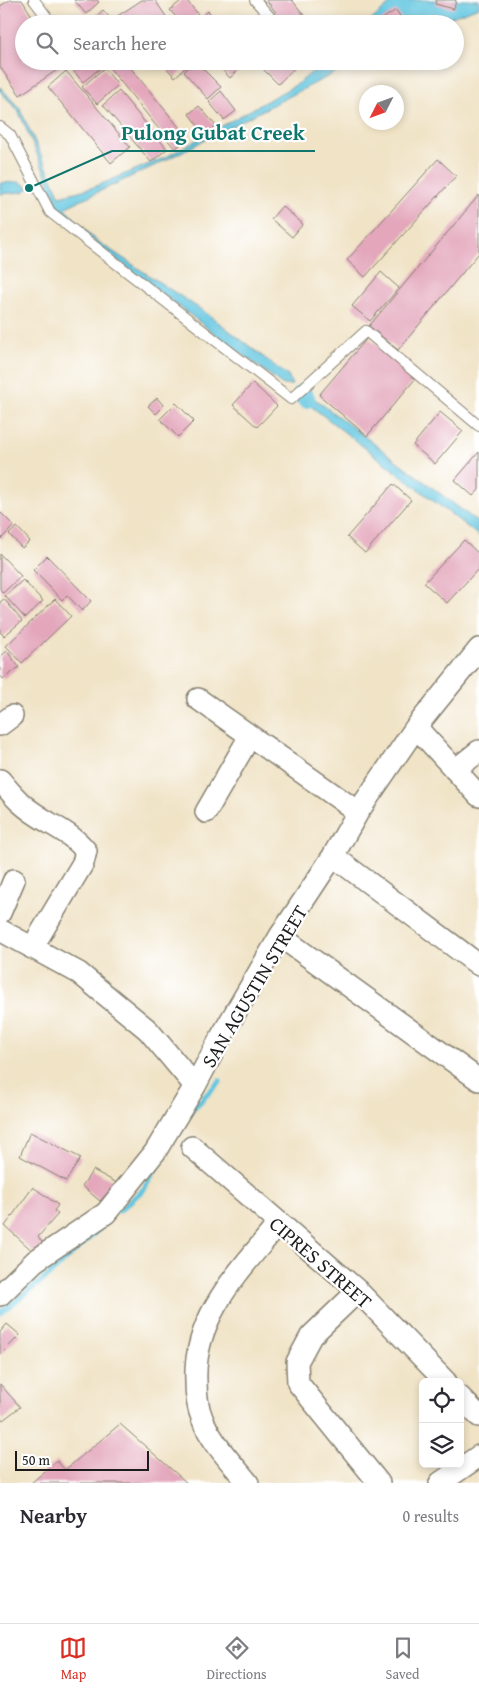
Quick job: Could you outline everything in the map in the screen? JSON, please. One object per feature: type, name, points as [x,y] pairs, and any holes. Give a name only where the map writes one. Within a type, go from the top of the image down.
[{"type":"street","name":"SAN AGUSTIN STREET","points":[[0,1295],[35,1261],[106,1213],[155,1152],[196,1086],[220,1037],[280,936],[334,856],[358,812],[416,727],[479,649]]},
{"type":"street","points":[[198,699],[358,812]]},
{"type":"street","points":[[416,727],[479,796]]},
{"type":"street","points":[[206,812],[250,736]]},
{"type":"street","points":[[455,770],[479,751]]},
{"type":"street","points":[[0,780],[21,804],[77,840],[86,851],[83,863],[32,948]]},
{"type":"street","points":[[334,856],[479,965]]},
{"type":"street","points":[[0,913],[14,880]]},
{"type":"street","points":[[0,930],[79,973],[148,1030],[196,1086]]},
{"type":"street","points":[[280,936],[479,1080]]},
{"type":"street","name":"CIPRES STREET","points":[[192,1147],[278,1224],[358,1291],[442,1378]]},
{"type":"street","points":[[248,1483],[212,1437],[202,1418],[196,1398],[195,1360],[208,1318],[221,1293],[278,1224]]},
{"type":"street","points":[[358,1291],[311,1336],[297,1362],[298,1383],[380,1483]]},
{"type":"street","points":[[464,1401],[479,1416]]},
{"type":"street","points":[[440,1483],[479,1456]]},
{"type":"lane","points":[[34,0],[45,15]]},
{"type":"lane","points":[[255,0],[268,15]]},
{"type":"lane","points":[[0,127],[10,135],[50,212],[291,399],[366,331],[479,426]]},
{"type":"water","points":[[398,0],[479,0],[479,7],[457,15],[377,15],[392,2]]},
{"type":"water","points":[[314,70],[341,70],[160,163],[64,208],[97,241],[209,315],[288,376],[292,385],[283,385],[100,247],[58,206],[53,192],[48,187],[49,182],[18,110],[0,91],[0,87],[20,109],[60,196],[94,187],[166,157],[299,83]]},
{"type":"water","points":[[20,182],[29,188],[23,192],[0,194],[0,183]]},
{"type":"water","points":[[307,399],[315,399],[479,523],[479,536],[312,407]]},
{"type":"building","points":[[10,0],[22,0],[31,15],[15,15],[15,70],[57,70],[20,95],[0,67],[0,6]]},
{"type":"building","points":[[74,0],[97,0],[99,2],[86,14]]},
{"type":"building","points":[[142,0],[155,0],[165,15],[119,15]]},
{"type":"building","points":[[182,0],[186,0],[198,14],[174,15],[170,10]]},
{"type":"building","points":[[266,0],[292,0],[304,15],[278,15]]},
{"type":"building","points":[[436,0],[456,0],[454,9],[435,4]]},
{"type":"building","points":[[103,10],[107,15],[97,15]]},
{"type":"building","points":[[396,10],[399,15],[388,15]]},
{"type":"building","points":[[208,11],[212,15],[203,15]]},
{"type":"building","points":[[73,70],[98,70],[83,82]]},
{"type":"building","points":[[102,70],[106,70],[118,85],[97,104],[82,87]]},
{"type":"building","points":[[111,70],[132,70],[188,138],[175,149]]},
{"type":"building","points":[[168,70],[183,70],[175,77]]},
{"type":"building","points":[[186,70],[204,70],[221,87],[208,99],[184,72]]},
{"type":"building","points":[[222,70],[238,70],[230,78]]},
{"type":"building","points":[[264,70],[293,70],[278,84]]},
{"type":"building","points":[[66,71],[130,147],[111,163],[48,87]]},
{"type":"building","points":[[119,91],[167,149],[151,162],[103,105]]},
{"type":"building","points":[[221,91],[236,111],[224,120],[209,102]]},
{"type":"building","points":[[199,106],[216,126],[205,135],[189,114]]},
{"type":"building","points":[[438,159],[456,176],[365,277],[347,260]]},
{"type":"building","points":[[479,195],[479,253],[398,350],[369,326]]},
{"type":"building","points":[[282,206],[303,224],[292,237],[271,219]]},
{"type":"building","points":[[381,272],[399,288],[370,321],[352,306]]},
{"type":"building","points":[[368,337],[416,378],[367,436],[319,395]]},
{"type":"building","points":[[253,383],[277,406],[257,427],[233,405]]},
{"type":"building","points":[[157,398],[164,406],[156,414],[148,406]]},
{"type":"building","points":[[176,403],[194,421],[178,437],[160,419]]},
{"type":"building","points":[[440,412],[463,431],[435,464],[413,445]]},
{"type":"building","points":[[479,452],[479,490],[473,496],[455,480]]},
{"type":"building","points":[[393,484],[411,500],[365,553],[347,537]]},
{"type":"building","points":[[0,512],[14,526],[1,539],[0,538]]},
{"type":"building","points":[[17,527],[30,541],[22,548],[9,534]]},
{"type":"building","points":[[464,540],[479,554],[479,568],[447,603],[424,583]]},
{"type":"building","points":[[0,554],[21,576],[3,593],[0,589]]},
{"type":"building","points":[[47,556],[91,601],[82,611],[67,595],[62,600],[33,570]]},
{"type":"building","points":[[23,580],[43,601],[25,618],[5,596]]},
{"type":"building","points":[[4,599],[22,621],[4,636],[0,632],[0,602]]},
{"type":"building","points":[[55,599],[71,616],[22,663],[6,646]]},
{"type":"building","points":[[7,651],[19,667],[3,679],[0,675],[0,657]]},
{"type":"building","points":[[30,1132],[81,1158],[66,1181],[20,1156]]},
{"type":"building","points":[[93,1170],[117,1183],[100,1201],[82,1186]]},
{"type":"building","points":[[33,1187],[58,1205],[54,1211],[58,1214],[38,1237],[46,1247],[37,1255],[5,1226]]},
{"type":"building","points":[[7,1324],[20,1335],[0,1355],[0,1332]]},
{"type":"building","points":[[0,1384],[20,1407],[3,1420],[0,1417]]},
{"type":"building","points":[[120,1424],[187,1483],[31,1483],[57,1461],[65,1470]]},
{"type":"waterway","points":[[302,394],[306,399]]},
{"type":"waterway","points":[[189,1113],[220,1081]]},
{"type":"waterway","points":[[119,1211],[144,1189],[160,1161]]},
{"type":"waterway","points":[[0,1313],[48,1276],[99,1229]]},
{"type":"place","name":"Pulong Gubat Creek","points":[[29,188]]}]
